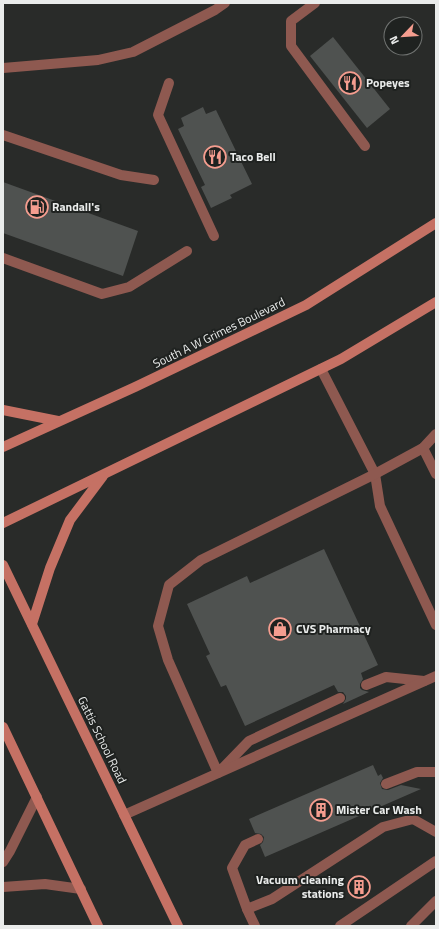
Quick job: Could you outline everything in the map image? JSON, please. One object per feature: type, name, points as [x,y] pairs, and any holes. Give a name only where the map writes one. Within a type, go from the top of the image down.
[{"type":"main road","name":"South A W Grimes Boulevard","points":[[3,447],[135,387],[306,305],[436,223]]},
{"type":"main road","points":[[3,523],[341,359],[436,302]]},
{"type":"main road","points":[[3,410],[58,421]]},
{"type":"main road","points":[[32,624],[50,568],[70,520],[105,474]]},
{"type":"main road","name":"Gattis School Road","points":[[3,565],[178,926]]},
{"type":"main road","points":[[3,727],[98,926]]},
{"type":"lane","points":[[3,68],[98,60],[133,52],[226,3]]},
{"type":"lane","points":[[315,3],[292,21],[290,46],[365,146]]},
{"type":"lane","points":[[169,83],[158,115],[214,236]]},
{"type":"lane","points":[[3,135],[120,175],[154,180]]},
{"type":"lane","points":[[3,258],[102,294],[129,287],[187,251]]},
{"type":"lane","points":[[321,368],[375,474],[380,506],[436,625]]},
{"type":"lane","points":[[218,773],[168,660],[158,626],[169,585],[201,560],[375,474],[423,448],[436,434]]},
{"type":"lane","points":[[423,448],[436,474]]},
{"type":"lane","points":[[124,815],[436,676]]},
{"type":"lane","points":[[366,685],[386,677],[425,681]]},
{"type":"lane","points":[[218,773],[249,741],[340,698]]},
{"type":"lane","points":[[386,784],[416,772],[436,772]]},
{"type":"lane","points":[[3,862],[37,797]]},
{"type":"lane","points":[[247,909],[272,899],[383,827],[413,819],[436,832]]},
{"type":"lane","points":[[255,926],[232,868],[245,845],[258,839]]},
{"type":"lane","points":[[340,926],[436,861]]},
{"type":"lane","points":[[3,887],[45,884],[81,889]]},
{"type":"lane","points":[[411,926],[436,901]]},
{"type":"building","name":"Popeyes","points":[[333,37],[390,109],[367,128],[310,56]]},
{"type":"building","name":"Taco Bell","points":[[203,107],[206,114],[216,110],[252,184],[230,195],[232,198],[211,208],[201,187],[205,185],[178,129],[184,126],[181,118]]},
{"type":"building","name":"Randall's","points":[[3,182],[138,231],[123,276],[3,233]]},
{"type":"building","name":"CVS Pharmacy","points":[[324,549],[378,665],[361,673],[363,679],[360,684],[360,688],[369,692],[343,704],[346,696],[343,692],[338,692],[334,685],[245,726],[226,685],[221,687],[206,656],[210,654],[187,604],[247,576],[250,583]]},
{"type":"building","name":"Mister Car Wash","points":[[373,765],[378,776],[381,774],[383,778],[380,783],[382,789],[388,790],[401,785],[421,789],[265,857],[260,845],[263,842],[264,837],[261,834],[255,833],[249,819]]},
{"type":"place","name":"Popeyes","points":[[350,83]]},
{"type":"place","name":"Taco Bell","points":[[215,157]]},
{"type":"place","name":"Randall's","points":[[37,207]]},
{"type":"place","name":"CVS Pharmacy","points":[[280,629]]},
{"type":"place","name":"Mister Car Wash","points":[[321,810]]},
{"type":"place","name":"Vacuum cleaning stations","points":[[359,887]]}]
